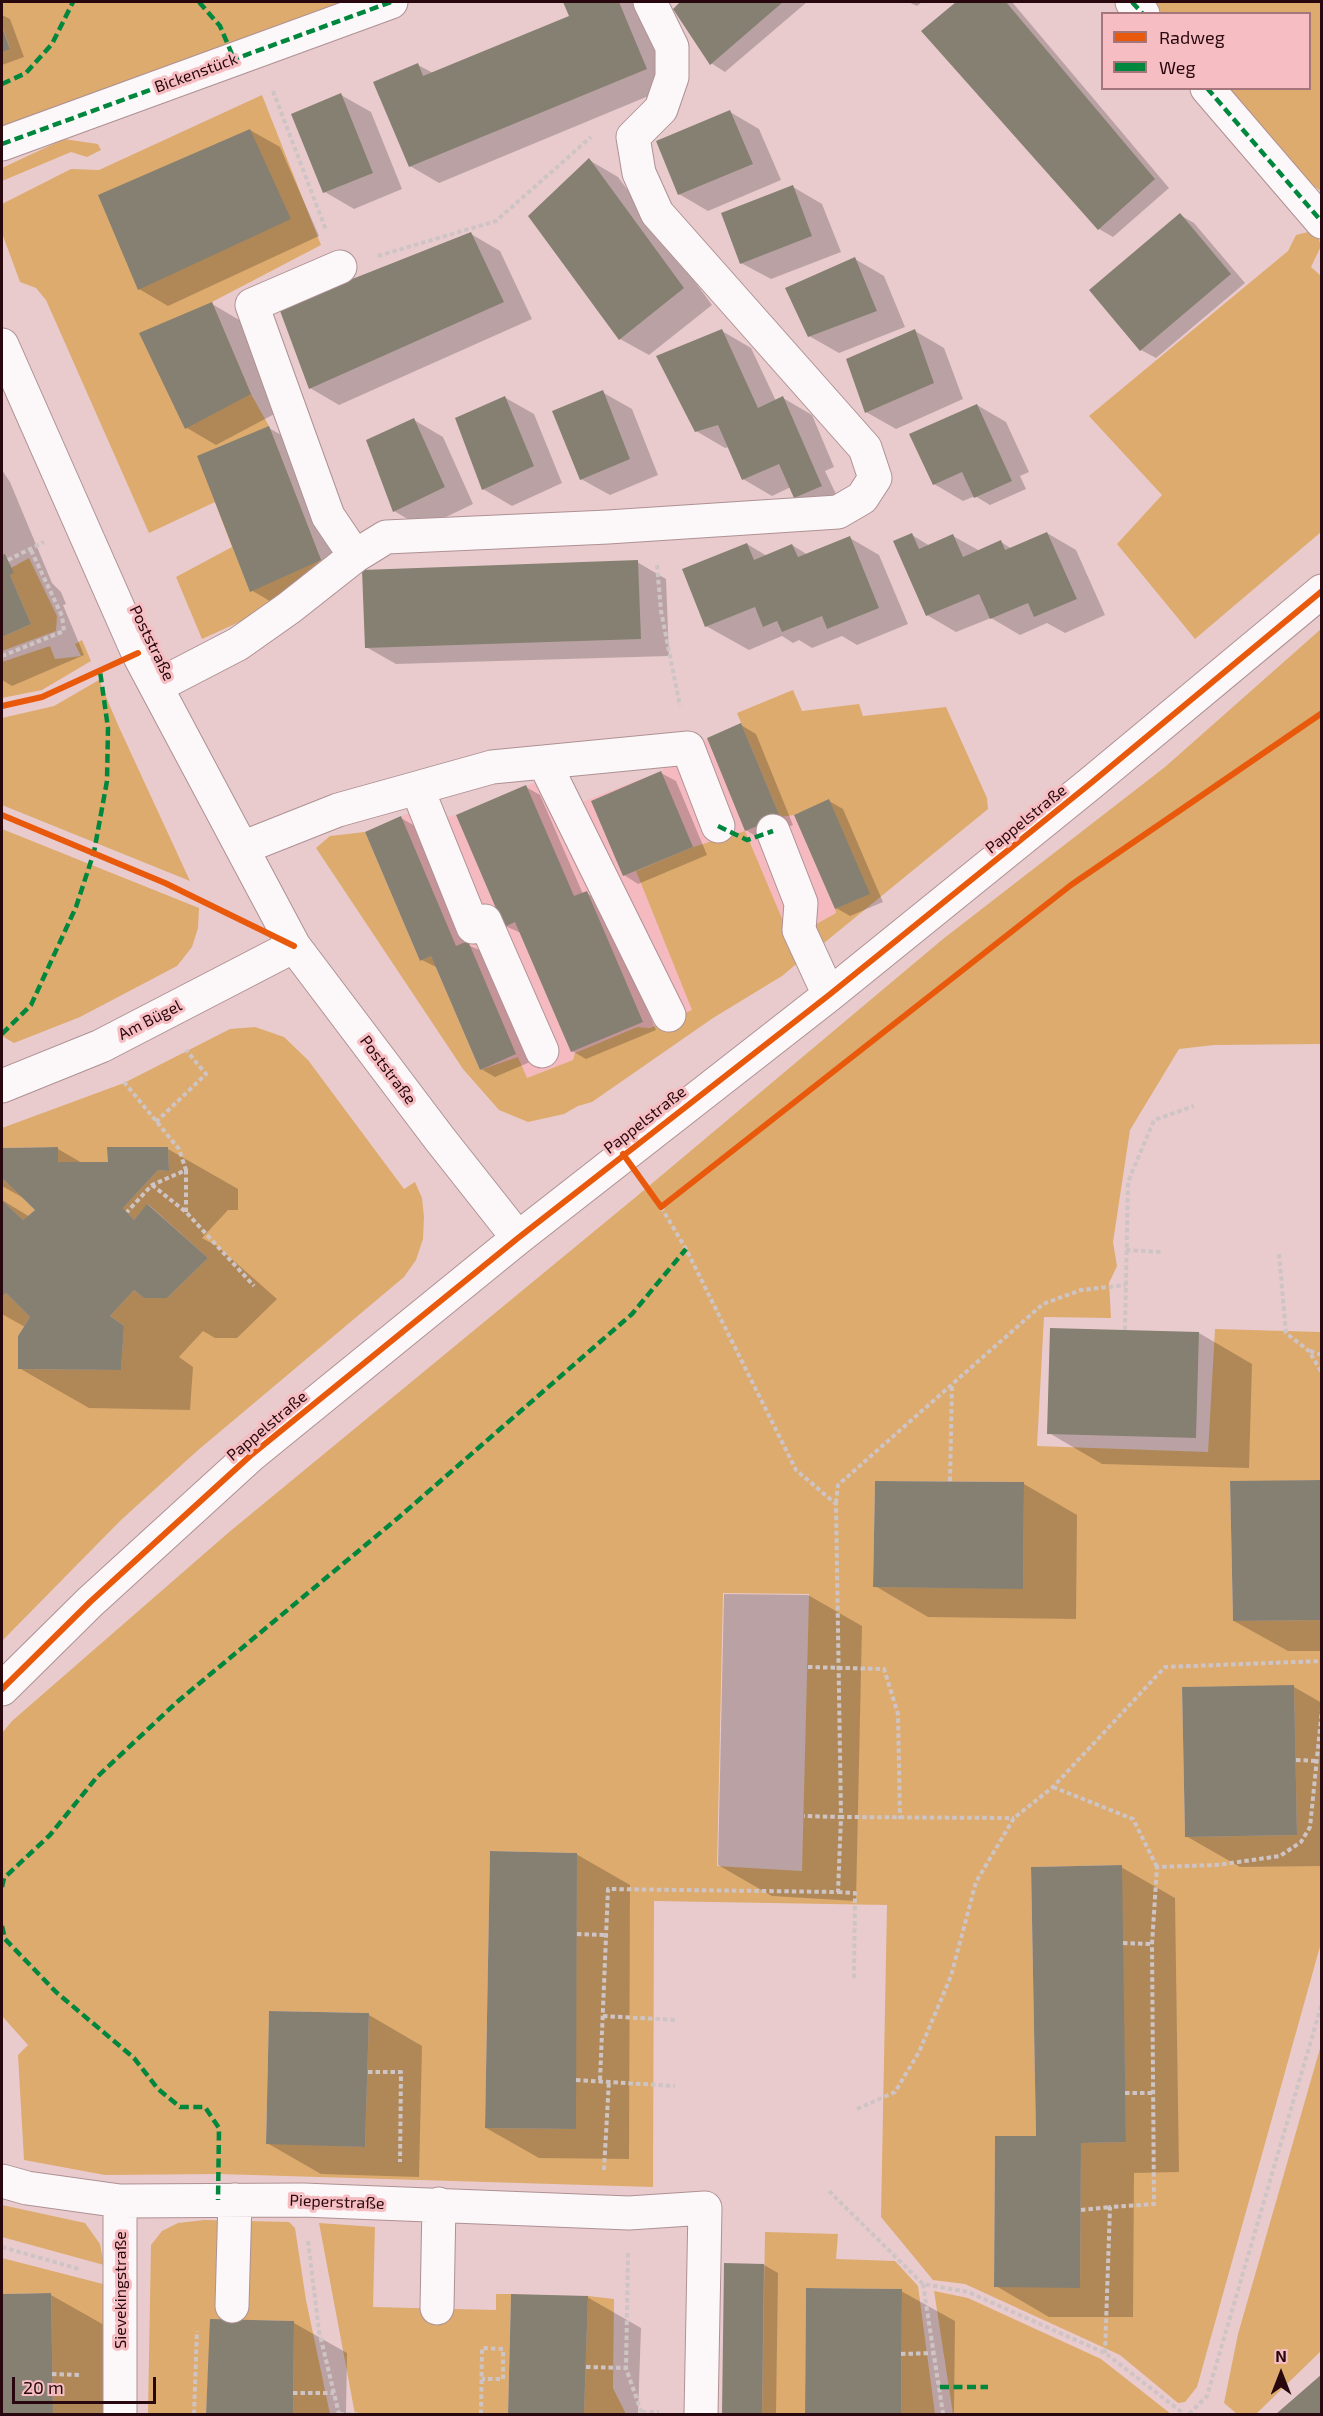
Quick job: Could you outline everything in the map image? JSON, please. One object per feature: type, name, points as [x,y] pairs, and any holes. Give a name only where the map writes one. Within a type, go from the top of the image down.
[{"type":"street","name":"Bickenstück","points":[[2,144],[391,2]]},
{"type":"street","points":[[157,686],[238,644],[290,608],[356,556],[386,537],[838,512],[862,498],[875,478],[865,448],[657,213],[639,173],[633,137],[661,109],[672,76],[672,47],[650,2]]},
{"type":"street","points":[[1209,90],[1322,222]]},
{"type":"street","points":[[340,267],[252,305],[328,516],[356,556]]},
{"type":"street","name":"Poststraße","points":[[2,345],[138,653],[294,946],[438,1138],[518,1238]]},
{"type":"street","name":"Pappelstraße","points":[[2,1689],[90,1602],[250,1456],[518,1238],[829,995],[1091,783],[1322,591]]},
{"type":"street","points":[[242,848],[338,810],[492,767],[688,748],[718,826]]},
{"type":"street","points":[[544,762],[669,1014]]},
{"type":"street","points":[[417,788],[472,927],[484,921],[542,1051]]},
{"type":"street","points":[[773,831],[801,903],[799,930],[829,995]]},
{"type":"street","name":"Am Bügel","points":[[2,1086],[101,1046],[294,946]]},
{"type":"street","name":"Pieperstraße","points":[[2,2181],[27,2188],[120,2201],[303,2200],[629,2213],[674,2212],[705,2208],[701,2415]]},
{"type":"street","points":[[232,2306],[235,2200]]},
{"type":"street","name":"Sievekingstraße","points":[[120,2201],[120,2415]]},
{"type":"street","points":[[437,2308],[439,2204]]},
{"type":"path","points":[[257,50],[340,267],[496,221],[594,134],[633,137]]},
{"type":"path","points":[[654,523],[661,611],[688,748]]},
{"type":"path","points":[[2,656],[64,631],[62,615],[30,548]]},
{"type":"path","points":[[101,1046],[129,1090],[179,1149],[186,1170],[186,1212]]},
{"type":"path","points":[[156,1122],[206,1074],[193,1061]]},
{"type":"path","points":[[1125,1330],[1128,1182],[1154,1120],[1194,1106]]},
{"type":"path","points":[[127,1212],[152,1185],[186,1170]]},
{"type":"path","points":[[152,1185],[186,1212],[254,1286]]},
{"type":"path","points":[[661,1207],[686,1249],[796,1470],[836,1504]]},
{"type":"path","points":[[1126,1250],[1161,1252]]},
{"type":"path","points":[[1279,1254],[1286,1333],[1309,1351],[1322,1356]]},
{"type":"path","points":[[838,1892],[841,1817],[836,1504],[838,1485],[1043,1304],[1081,1290],[1126,1285]]},
{"type":"path","points":[[1309,1351],[1322,1373]]},
{"type":"path","points":[[950,1482],[952,1384]]},
{"type":"path","points":[[857,2109],[895,2092],[919,2052],[951,1976],[976,1882],[1014,1818],[1053,1787],[1165,1667],[1322,1662]]},
{"type":"path","points":[[808,1667],[884,1669],[898,1714],[900,1819]]},
{"type":"path","points":[[1157,1867],[1217,1864],[1280,1856],[1301,1842],[1310,1827],[1322,1709]]},
{"type":"path","points":[[1296,1760],[1317,1761]]},
{"type":"path","points":[[1053,1787],[1133,1819],[1157,1867],[1152,1944],[1154,2204],[1081,2210]]},
{"type":"path","points":[[804,1816],[900,1819],[1014,1818]]},
{"type":"path","points":[[600,2080],[608,1889],[855,1893],[854,1979]]},
{"type":"path","points":[[577,1934],[606,1935]]},
{"type":"path","points":[[1123,1943],[1152,1944]]},
{"type":"path","points":[[1189,2415],[1207,2396],[1322,2002]]},
{"type":"path","points":[[603,2016],[676,2020]]},
{"type":"path","points":[[368,2072],[401,2072],[399,2204]]},
{"type":"path","points":[[576,2080],[609,2080],[675,2086]]},
{"type":"path","points":[[607,2144],[609,2080]]},
{"type":"path","points":[[1125,2093],[1153,2093]]},
{"type":"path","points":[[829,2191],[923,2283],[968,2292],[1105,2353],[1184,2415]]},
{"type":"path","points":[[303,2200],[319,2331],[339,2414],[358,2415]]},
{"type":"path","points":[[1105,2353],[1110,2207]]},
{"type":"path","points":[[629,2213],[626,2368],[642,2415]]},
{"type":"path","points":[[2,2247],[121,2281]]},
{"type":"path","points":[[923,2283],[936,2353],[943,2415]]},
{"type":"path","points":[[194,2415],[197,2307],[232,2306]]},
{"type":"path","points":[[481,2415],[482,2348],[502,2349],[503,2379],[482,2379]]},
{"type":"path","points":[[901,2354],[936,2353]]},
{"type":"path","points":[[586,2367],[626,2368]]},
{"type":"path","points":[[293,2393],[334,2393]]},
{"type":"shaded area","points":[[2,2],[391,2],[2,130],[2,52],[10,48],[2,26]]},
{"type":"shaded area","points":[[1132,2],[1321,2],[1321,191],[1261,151],[1208,90],[1311,90],[1311,12],[1142,12]]},
{"type":"shaded area","points":[[262,95],[321,245],[212,302],[251,394],[269,426],[321,560],[257,614],[202,639],[176,577],[232,547],[215,502],[149,533],[46,300],[36,288],[20,282],[2,233],[2,204],[71,169],[99,170]]},
{"type":"shaded area","points":[[64,139],[98,144],[101,150],[87,157],[71,152],[2,181],[2,168]]},
{"type":"shaded area","points":[[1316,230],[1321,246],[1311,267],[1322,277],[1321,532],[1195,639],[1117,544],[1162,495],[1089,416],[1288,251],[1296,235]]},
{"type":"shaded area","points":[[29,558],[57,616],[56,631],[2,651],[2,637],[31,624],[10,575],[11,568]]},
{"type":"shaded area","points":[[1321,629],[1321,1044],[1214,1045],[1179,1049],[1130,1130],[1113,1242],[1117,1266],[1109,1283],[1111,1318],[1044,1317],[1037,1446],[1208,1452],[1215,1329],[1321,1332],[1321,1480],[1230,1482],[1233,1621],[1321,1620],[1321,1943],[1197,2387],[1185,2402],[1178,2403],[1120,2355],[965,2284],[933,2280],[881,2217],[887,1905],[654,1901],[653,2187],[219,2174],[105,2175],[24,2160],[18,2055],[28,2045],[2,2016],[2,1733],[12,1721],[228,1533],[637,1196],[943,939],[1165,767]],"holes":[[[875,1481],[1024,1482],[1023,1588],[873,1587]],[[723,1593],[809,1594],[802,1871],[717,1866]],[[1294,1686],[1297,1835],[1185,1837],[1182,1687]],[[490,1851],[577,1853],[575,2129],[485,2128]],[[1121,1865],[1126,2142],[1081,2143],[1080,2287],[994,2286],[995,2137],[1036,2136],[1031,1867]],[[269,2011],[369,2013],[365,2147],[266,2143]]]},
{"type":"shaded area","points":[[82,640],[91,661],[42,690],[2,698],[2,662],[50,646],[55,659],[81,656],[75,644]]},
{"type":"shaded area","points":[[99,680],[190,881],[2,805],[2,718],[54,706]]},
{"type":"shaded area","points":[[793,690],[802,711],[859,704],[863,716],[946,707],[987,798],[988,809],[824,943],[817,943],[811,927],[836,913],[835,909],[869,894],[829,800],[794,815],[780,817],[737,713]]},
{"type":"shaded area","points":[[741,723],[829,799],[870,894],[835,909],[836,913],[811,927],[788,933],[744,832],[693,847],[636,870],[693,1010],[650,1028],[636,1027],[575,1053],[573,1060],[527,1078],[480,1070],[431,957],[420,961],[365,832],[425,806],[432,820],[456,815],[551,776],[567,808],[661,771],[688,748]]},
{"type":"shaded area","points":[[2,829],[199,908],[198,928],[192,947],[177,966],[80,1017],[14,1043],[2,1036]]},
{"type":"shaded area","points":[[745,831],[800,961],[782,976],[713,1018],[592,1102],[578,1106],[564,1114],[528,1122],[499,1110],[463,1069],[316,848],[330,836],[365,832],[420,961],[431,956],[480,1070],[518,1057],[527,1078],[573,1060],[575,1053],[637,1027],[650,1028],[692,1010],[636,871],[693,847]]},
{"type":"shaded area","points":[[255,1027],[284,1037],[308,1060],[404,1189],[415,1182],[422,1198],[424,1217],[423,1239],[416,1260],[404,1277],[197,1451],[120,1521],[2,1641],[2,1297],[6,1293],[30,1317],[18,1336],[18,1369],[121,1370],[124,1326],[110,1316],[134,1290],[144,1298],[167,1298],[208,1258],[148,1204],[134,1220],[123,1208],[158,1170],[169,1171],[168,1147],[108,1147],[108,1162],[58,1162],[58,1147],[2,1148],[2,1128],[124,1083],[230,1029]]},
{"type":"shaded area","points":[[2,1178],[35,1210],[23,1220],[2,1200]]},
{"type":"shaded area","points":[[1321,2045],[1321,2351],[1256,2414],[1237,2414],[1224,2403],[1238,2334]]},
{"type":"shaded area","points":[[2,2205],[85,2223],[100,2244],[104,2265],[2,2237]]},
{"type":"shaded area","points":[[204,2220],[289,2222],[295,2228],[306,2300],[330,2414],[293,2414],[294,2321],[211,2320],[206,2414],[148,2414],[151,2245],[162,2231],[178,2223]]},
{"type":"shaded area","points":[[319,2223],[375,2227],[373,2307],[496,2310],[496,2294],[511,2294],[508,2414],[355,2414]]},
{"type":"shaded area","points":[[765,2232],[838,2234],[836,2259],[895,2261],[918,2286],[935,2414],[901,2414],[902,2289],[806,2288],[805,2414],[762,2414]]},
{"type":"shaded area","points":[[2,2258],[103,2284],[104,2414],[53,2414],[51,2293],[2,2294]]},
{"type":"shaded area","points":[[934,2291],[968,2298],[1101,2359],[1171,2414],[953,2414]]},
{"type":"shaded area","points":[[588,2296],[614,2299],[613,2388],[626,2414],[584,2414]]},
{"type":"building","points":[[563,2],[619,2],[647,69],[409,167],[373,82],[418,63],[423,76],[569,16]]},
{"type":"building","points":[[680,2],[783,2],[710,65],[673,9]]},
{"type":"building","points":[[956,2],[1006,2],[1155,179],[1098,230],[921,31]]},
{"type":"building","points":[[2,27],[10,49],[2,52]]},
{"type":"building","points":[[341,93],[373,173],[323,193],[291,114]]},
{"type":"building","points":[[730,110],[753,164],[678,195],[656,141]]},
{"type":"building","points":[[250,129],[291,219],[138,290],[98,195]]},
{"type":"building","points":[[589,158],[684,288],[619,340],[528,216]]},
{"type":"building","points":[[793,185],[812,236],[740,264],[721,213]]},
{"type":"building","points":[[1180,213],[1231,274],[1140,351],[1089,290]]},
{"type":"building","points":[[471,232],[504,302],[309,389],[279,308]]},
{"type":"building","points":[[855,257],[877,311],[808,337],[785,288]]},
{"type":"building","points":[[212,302],[251,394],[185,429],[139,333]]},
{"type":"building","points":[[722,329],[758,408],[783,396],[822,486],[794,498],[779,464],[742,480],[718,425],[695,432],[656,356]]},
{"type":"building","points":[[915,329],[934,383],[865,413],[846,359]]},
{"type":"building","points":[[603,390],[630,459],[580,480],[552,411]]},
{"type":"building","points":[[505,396],[534,466],[482,490],[455,418]]},
{"type":"building","points":[[977,404],[1012,481],[974,498],[962,472],[933,485],[909,434]]},
{"type":"building","points":[[414,418],[445,487],[393,512],[366,440]]},
{"type":"building","points":[[269,426],[321,560],[250,592],[197,456]]},
{"type":"building","points":[[1047,532],[1077,599],[1034,617],[1028,603],[990,619],[979,594],[926,616],[893,541],[912,533],[919,549],[953,534],[963,557],[1001,540],[1005,550]]},
{"type":"building","points":[[850,536],[879,608],[827,629],[822,616],[782,632],[777,621],[763,627],[755,607],[705,627],[682,569],[747,543],[754,560],[792,544],[798,557]]},
{"type":"building","points":[[5,554],[14,573],[10,575],[31,624],[2,637],[2,555]]},
{"type":"building","points":[[638,560],[641,639],[365,648],[362,570]]},
{"type":"building","points":[[741,723],[780,817],[745,831],[707,738]]},
{"type":"building","points":[[661,771],[693,847],[623,876],[591,801]]},
{"type":"building","points":[[526,785],[574,896],[587,891],[643,1022],[571,1052],[515,922],[504,927],[456,815]]},
{"type":"building","points":[[829,799],[870,894],[835,909],[794,815]]},
{"type":"building","points":[[401,816],[456,946],[468,941],[516,1054],[480,1070],[431,956],[420,961],[365,832]]},
{"type":"building","points":[[58,1147],[58,1162],[108,1162],[107,1147],[168,1147],[169,1171],[158,1170],[123,1208],[134,1220],[147,1204],[208,1258],[167,1298],[144,1298],[134,1290],[110,1316],[124,1326],[121,1370],[18,1369],[18,1336],[30,1317],[6,1293],[2,1297],[2,1200],[23,1220],[35,1210],[2,1178],[2,1148]]},
{"type":"building","points":[[1050,1328],[1199,1332],[1196,1438],[1047,1434]]},
{"type":"building","points":[[1322,1480],[1322,1620],[1233,1621],[1230,1481]]},
{"type":"building","points":[[875,1481],[1024,1482],[1023,1589],[873,1587]]},
{"type":"building","points":[[1294,1685],[1297,1835],[1185,1837],[1182,1687]]},
{"type":"building","points":[[490,1851],[577,1853],[576,2129],[485,2128]]},
{"type":"building","points":[[1122,1865],[1126,2142],[1081,2143],[1080,2288],[994,2287],[995,2136],[1036,2136],[1031,1867]]},
{"type":"building","points":[[269,2011],[369,2013],[365,2147],[266,2144]]},
{"type":"building","points":[[724,2263],[764,2264],[762,2414],[722,2414]]},
{"type":"building","points":[[806,2288],[902,2289],[901,2414],[805,2414]]},
{"type":"building","points":[[51,2293],[53,2414],[2,2414],[2,2294]]},
{"type":"building","points":[[511,2294],[588,2296],[584,2414],[508,2414]]},
{"type":"building","points":[[210,2319],[294,2321],[293,2414],[206,2414]]},
{"type":"building","points":[[1322,2374],[1322,2414],[1276,2414]]},
{"type":"marked path","points":[[2,84],[26,73],[52,44],[73,2]]},
{"type":"marked path","points":[[199,2],[220,26],[234,59]]},
{"type":"marked path","points":[[2,144],[391,2]]},
{"type":"marked path","points":[[1132,2],[1141,12]]},
{"type":"marked path","points":[[1209,90],[1322,222]]},
{"type":"marked path","points":[[2,1034],[31,1005],[76,907],[94,852],[107,781],[108,728],[100,671]]},
{"type":"marked path","points":[[718,826],[747,840],[773,831]]},
{"type":"marked path","points":[[2,1887],[4,1878],[50,1835],[97,1777],[177,1702],[398,1518],[632,1314],[686,1249]]},
{"type":"marked path","points":[[2,1926],[5,1939],[56,1992],[134,2058],[158,2089],[180,2107],[205,2107],[219,2128],[218,2200]]},
{"type":"marked path","points":[[940,2387],[988,2387]]},
{"type":"cycle path","points":[[2,1689],[90,1602],[250,1456],[518,1238],[829,995],[1091,783],[1322,591]]},
{"type":"cycle path","points":[[2,706],[42,697],[138,653]]},
{"type":"cycle path","points":[[623,1154],[661,1207],[1071,885],[1322,713]]},
{"type":"cycle path","points":[[2,815],[165,883],[294,946]]}]
